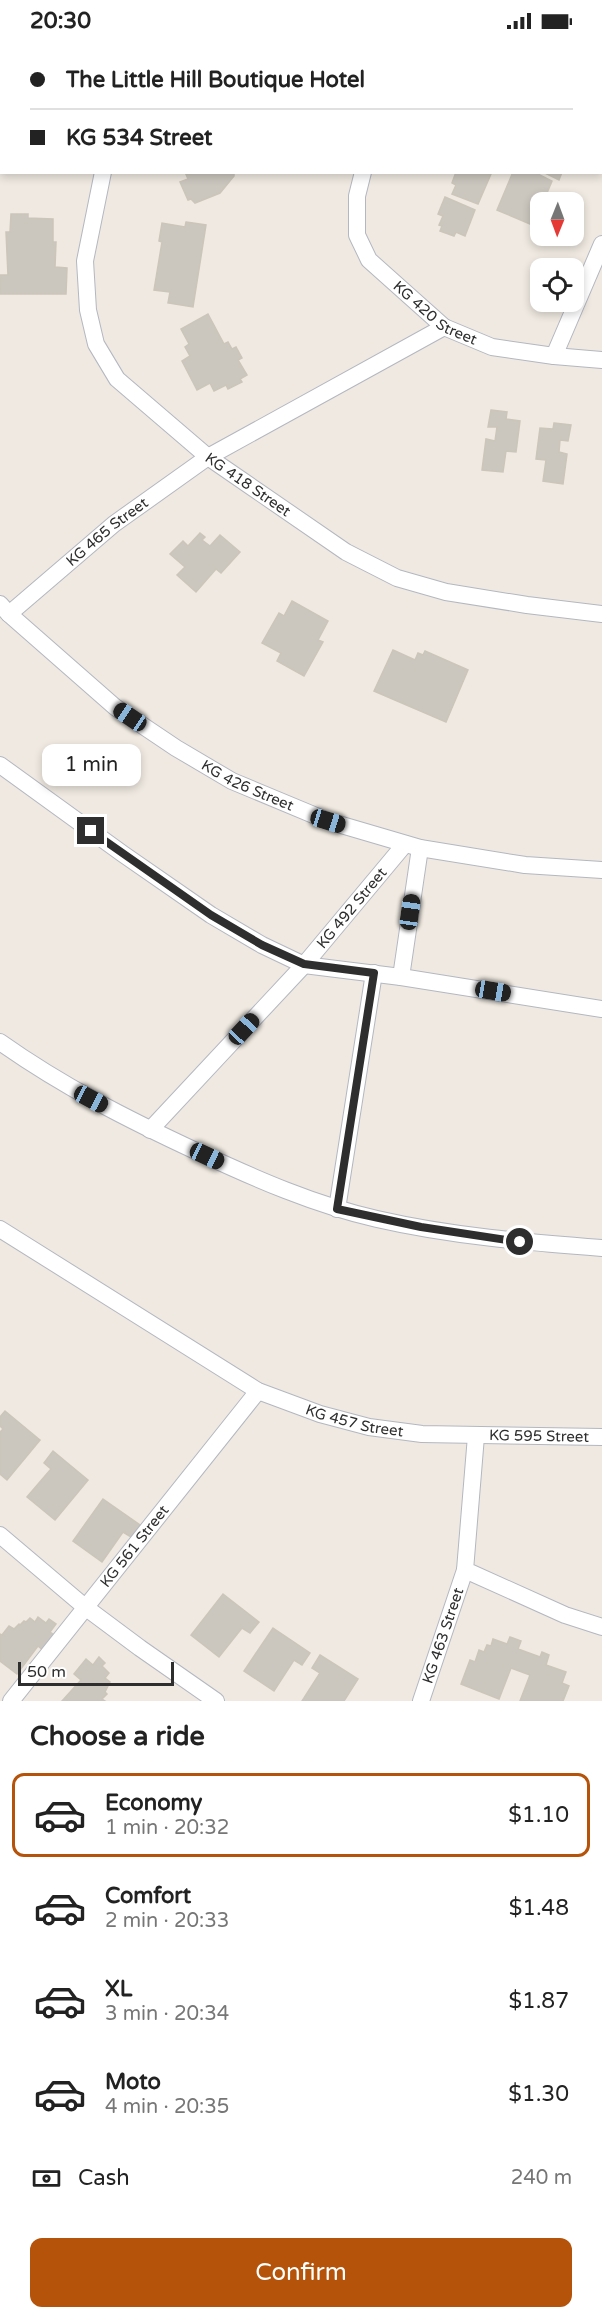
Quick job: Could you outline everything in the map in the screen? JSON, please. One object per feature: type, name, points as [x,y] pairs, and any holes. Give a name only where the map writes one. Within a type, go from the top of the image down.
[{"type":"street","name":"KG 418 Street","points":[[103,174],[85,261],[88,310],[96,345],[117,379],[208,457],[346,552],[397,578],[469,596],[527,606],[602,614]]},
{"type":"street","name":"KG 420 Street","points":[[362,174],[357,196],[357,236],[369,260],[444,327],[492,346],[554,356],[602,360]]},
{"type":"street","points":[[554,356],[602,244]]},
{"type":"street","name":"KG 465 Street","points":[[4,609],[114,524],[208,457],[444,327]]},
{"type":"street","name":"KG 426 Street","points":[[4,609],[115,707],[176,748],[232,781],[328,821],[412,846],[525,865],[602,870]]},
{"type":"street","points":[[0,765],[105,842],[211,915],[262,945],[304,964],[602,1009]]},
{"type":"street","points":[[401,977],[412,846]]},
{"type":"street","name":"KG 492 Street","points":[[150,1130],[412,846]]},
{"type":"street","points":[[337,1209],[374,973]]},
{"type":"street","points":[[0,1042],[72,1089],[150,1130],[246,1174],[337,1209],[377,1219],[500,1240],[602,1248]]},
{"type":"street","name":"KG 457 Street","points":[[0,1229],[258,1391],[320,1414],[369,1427],[422,1434],[477,1436]]},
{"type":"street","name":"KG 561 Street","points":[[11,1701],[258,1391]]},
{"type":"street","points":[[477,1436],[465,1570],[566,1615],[602,1628]]},
{"type":"street","name":"KG 595 Street","points":[[477,1436],[602,1437]]},
{"type":"street","points":[[0,1535],[85,1607],[216,1701]]},
{"type":"street","name":"KG 463 Street","points":[[421,1701],[465,1570]]},
{"type":"building","points":[[186,174],[234,174],[220,193],[195,203],[191,199],[188,200],[180,182],[188,179]]},
{"type":"building","points":[[455,174],[491,174],[478,204],[452,194],[456,185],[452,183]]},
{"type":"building","points":[[512,174],[538,174],[552,181],[547,192],[530,192],[530,224],[497,210]]},
{"type":"building","points":[[547,174],[561,174],[559,180]]},
{"type":"building","points":[[445,197],[475,210],[465,236],[456,232],[454,236],[440,231],[442,226],[439,225],[443,216],[438,214]]},
{"type":"building","points":[[11,214],[28,214],[28,218],[53,219],[53,242],[56,242],[55,267],[67,268],[66,294],[0,294],[0,275],[8,275],[6,232],[10,232]]},
{"type":"building","points":[[186,222],[206,225],[193,307],[168,303],[170,292],[154,290],[162,242],[159,241],[162,223],[185,227]]},
{"type":"building","points":[[208,314],[224,344],[228,342],[232,349],[236,347],[242,358],[238,360],[247,375],[240,379],[242,382],[228,389],[226,385],[214,391],[210,383],[197,390],[182,361],[190,356],[185,347],[189,344],[181,329]]},
{"type":"building","points":[[491,410],[507,412],[506,419],[520,421],[516,452],[506,451],[503,472],[482,470],[486,439],[495,441],[497,427],[488,427]]},
{"type":"building","points":[[554,423],[571,425],[568,441],[560,440],[559,452],[567,454],[563,484],[543,481],[546,460],[536,459],[540,428],[553,429]]},
{"type":"building","points":[[200,533],[205,537],[202,540],[210,546],[220,535],[240,552],[221,573],[216,569],[196,592],[177,575],[185,567],[170,554],[183,541],[188,546]]},
{"type":"building","points":[[292,601],[328,621],[318,640],[323,642],[304,676],[277,661],[281,653],[262,643],[279,613],[284,616]]},
{"type":"building","points":[[393,650],[415,660],[418,653],[423,655],[425,651],[468,670],[446,722],[374,691]]},
{"type":"building","points":[[5,1411],[40,1440],[7,1480],[0,1474],[0,1432],[3,1429],[0,1426],[0,1417]]},
{"type":"building","points":[[53,1451],[88,1480],[55,1520],[27,1497],[51,1469],[44,1463]]},
{"type":"building","points":[[103,1499],[140,1525],[131,1537],[123,1532],[102,1562],[73,1541]]},
{"type":"building","points":[[223,1594],[259,1622],[250,1633],[242,1628],[219,1657],[191,1635]]},
{"type":"building","points":[[38,1617],[46,1623],[49,1619],[56,1624],[50,1632],[57,1637],[45,1652],[38,1646],[17,1674],[0,1661],[0,1634],[2,1635],[9,1626],[14,1629],[30,1618],[35,1622]]},
{"type":"building","points":[[273,1628],[310,1653],[302,1665],[294,1660],[274,1691],[244,1671]]},
{"type":"building","points":[[510,1637],[521,1641],[518,1649],[540,1657],[542,1652],[549,1655],[546,1665],[566,1672],[562,1683],[569,1686],[563,1701],[520,1701],[530,1675],[511,1668],[499,1699],[461,1684],[470,1660],[475,1662],[479,1650],[484,1652],[487,1645],[491,1646],[493,1639],[507,1644]]},
{"type":"building","points":[[320,1655],[358,1679],[344,1701],[302,1701],[320,1673],[312,1668]]},
{"type":"building","points":[[99,1657],[105,1663],[102,1666],[109,1673],[105,1678],[110,1682],[105,1692],[107,1694],[102,1699],[105,1701],[62,1701],[81,1680],[74,1674],[86,1659],[93,1665]]},
{"type":"route","points":[[91,831],[211,915],[262,945],[304,964],[374,973],[337,1209],[421,1227],[520,1242]]}]
